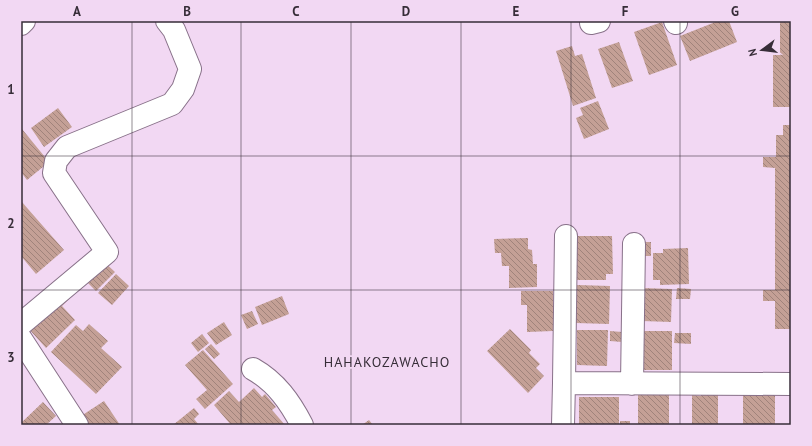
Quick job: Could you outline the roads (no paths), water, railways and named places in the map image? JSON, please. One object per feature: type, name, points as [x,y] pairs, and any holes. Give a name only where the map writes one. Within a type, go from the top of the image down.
[{"type":"street","points":[[21,24],[24,21]]},
{"type":"street","points":[[21,324],[107,252],[54,173],[56,162],[67,147],[172,104],[183,89],[190,69],[174,30],[166,21]]},
{"type":"street","points":[[591,21],[591,23],[599,21]]},
{"type":"street","points":[[563,425],[566,236]]},
{"type":"street","points":[[632,384],[634,244]]},
{"type":"street","points":[[21,339],[77,425]]},
{"type":"street","points":[[253,369],[264,376],[279,390],[292,405],[302,425]]},
{"type":"street","points":[[564,383],[791,384]]},
{"type":"district","name":"HAHAKOZAWACHO","points":[[387,362]]}]
